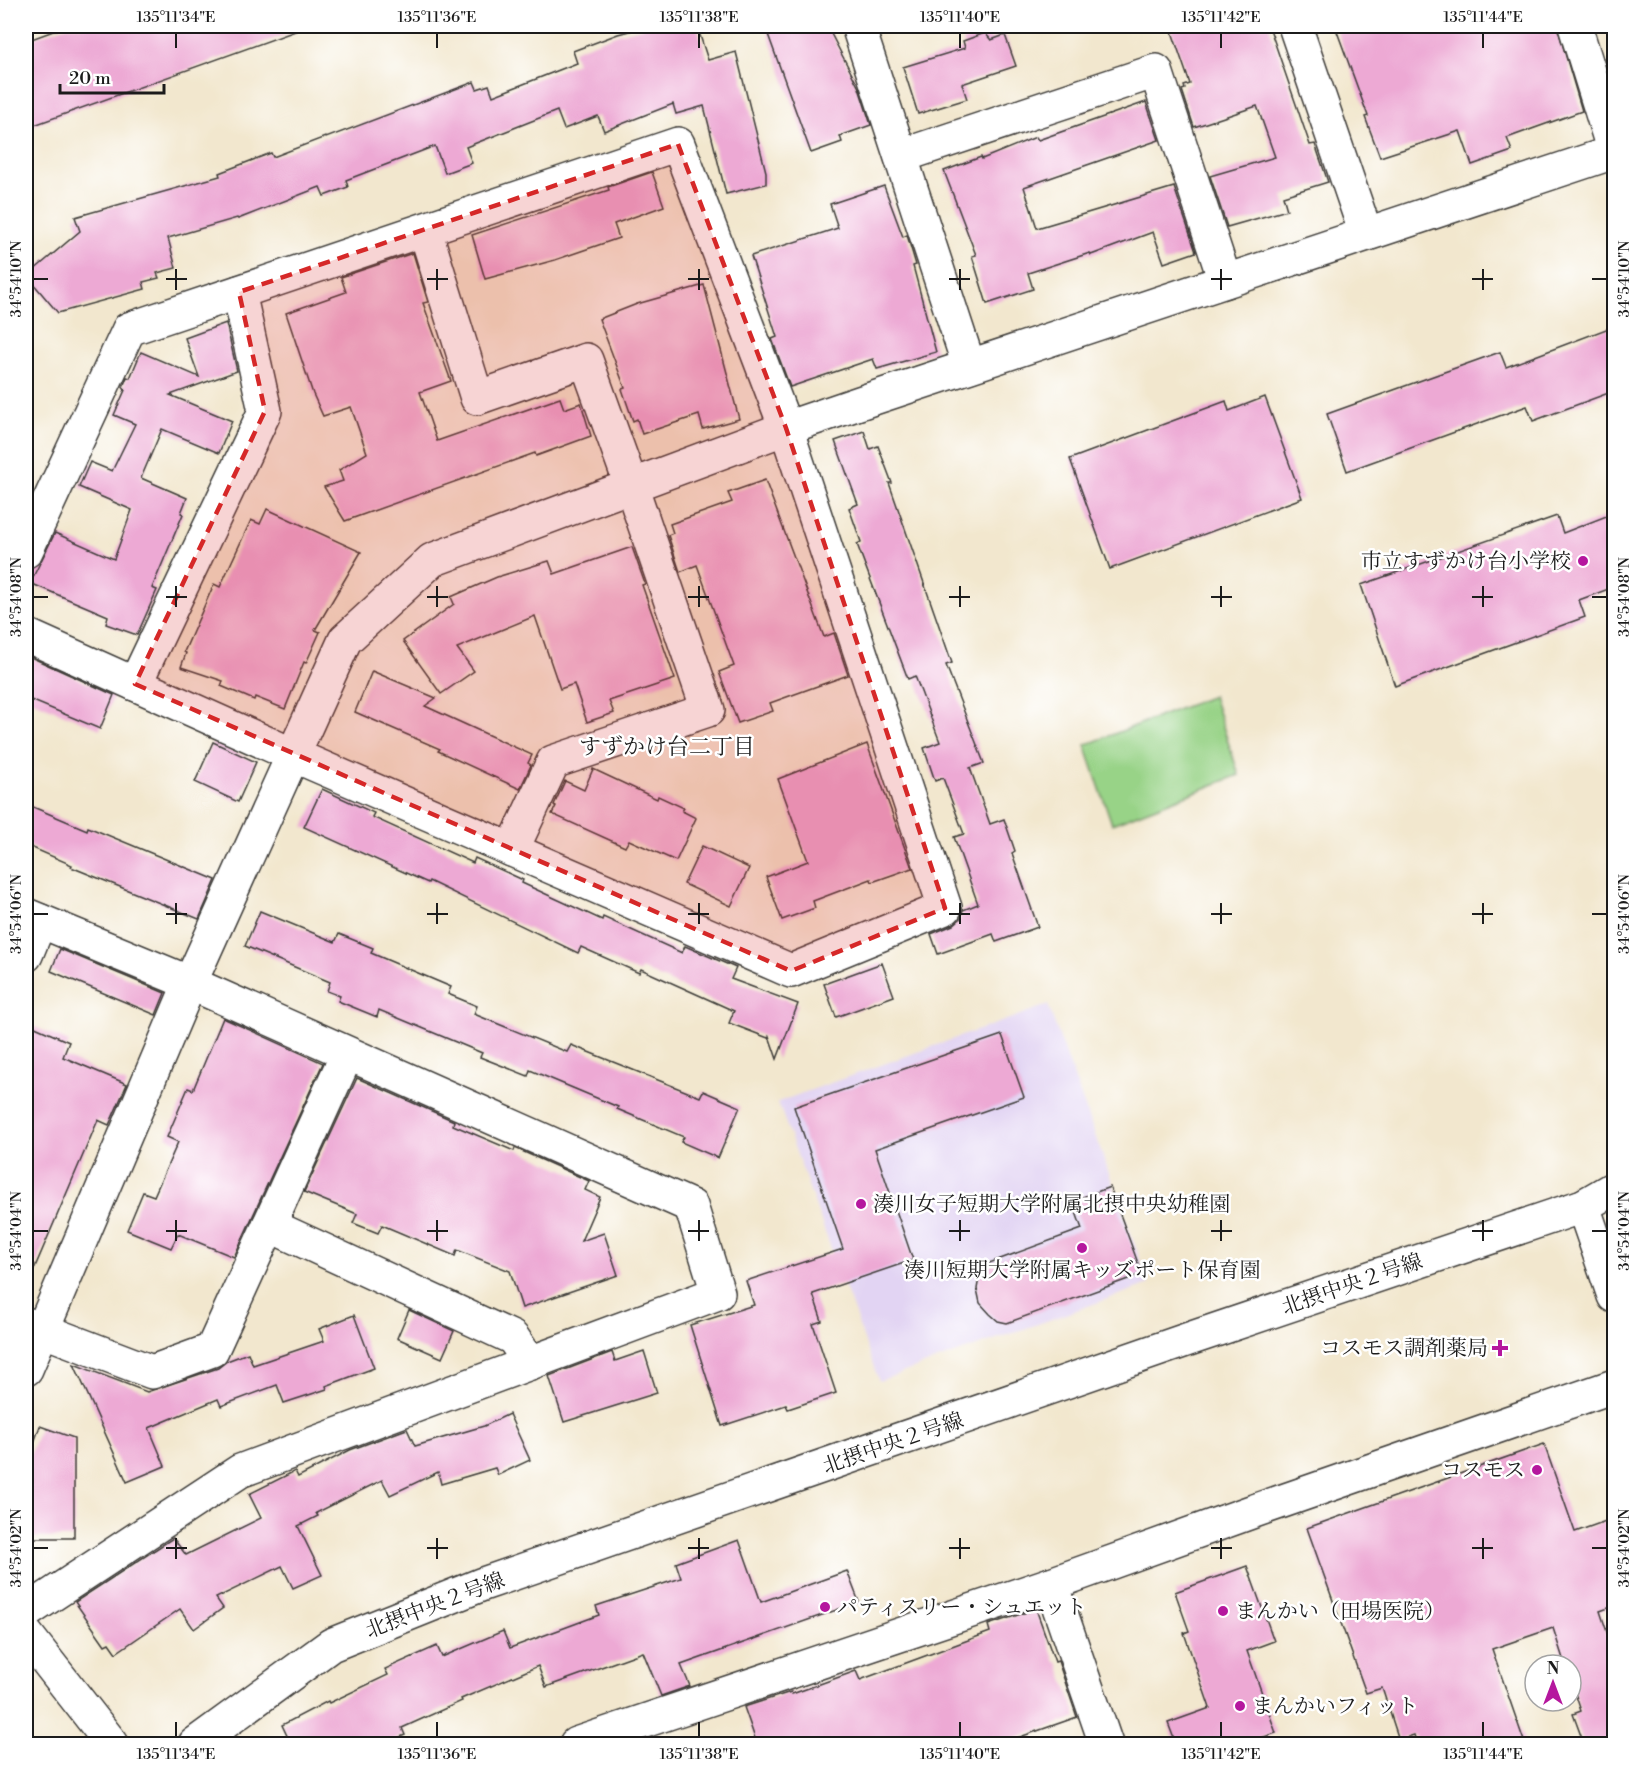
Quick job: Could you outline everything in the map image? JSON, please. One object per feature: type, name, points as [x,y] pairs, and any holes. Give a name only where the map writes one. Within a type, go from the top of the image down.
[{"type":"street","points":[[858,26],[969,366]]},
{"type":"street","points":[[1295,26],[1366,234]]},
{"type":"street","points":[[26,1369],[34,1328],[345,639],[432,560],[786,428],[1614,152],[1575,26]]},
{"type":"street","points":[[900,156],[1156,71],[1225,281]]},
{"type":"street","points":[[26,551],[129,329],[678,144],[786,428],[945,908],[791,971],[293,755],[26,635]]},
{"type":"street","points":[[425,230],[477,398],[586,360],[632,485],[708,710],[553,762],[512,850]]},
{"type":"street","points":[[135,684],[265,411],[239,292]]},
{"type":"street","points":[[26,955],[33,918],[190,983],[691,1206],[718,1293],[240,1471],[26,1612]]},
{"type":"street","points":[[34,1328],[152,1372],[212,1350],[347,1054]]},
{"type":"street","name":"北摂中央２号線","points":[[195,1744],[331,1646],[483,1584],[1583,1206],[1614,1188]]},
{"type":"street","points":[[1583,1206],[1614,1296]]},
{"type":"street","points":[[269,1225],[513,1338],[530,1363]]},
{"type":"street","points":[[576,1744],[1051,1584],[1614,1386]]},
{"type":"street","points":[[1051,1584],[1106,1744]]},
{"type":"street","points":[[26,1634],[112,1744]]},
{"type":"highlighted area","points":[[678,144],[786,428],[945,908],[791,971],[135,684],[265,411],[239,292]]},
{"type":"shaded area","points":[[1048,1005],[1149,1284],[879,1381],[778,1102]]},
{"type":"green space","points":[[1213,696],[1239,775],[1112,824],[1085,745]]},
{"type":"building","points":[[67,26],[301,26],[301,29],[26,128],[26,41]]},
{"type":"building","points":[[648,26],[697,26],[708,60],[736,52],[766,172],[766,184],[726,194],[704,106],[676,114],[673,104],[604,131],[598,116],[564,129],[557,111],[466,147],[472,163],[445,173],[435,146],[346,180],[348,187],[324,196],[320,187],[238,219],[168,238],[176,268],[157,273],[159,278],[143,282],[145,289],[58,313],[27,276],[80,231],[75,217],[220,176],[219,173],[271,153],[273,157],[474,82],[477,89],[489,85],[493,96],[577,63],[573,51],[618,34]]},
{"type":"building","points":[[765,26],[827,26],[859,88],[871,125],[840,136],[842,142],[811,153]]},
{"type":"building","points":[[1170,26],[1269,26],[1310,145],[1315,144],[1328,182],[1283,196],[1287,210],[1227,227],[1210,176],[1275,157],[1257,106],[1194,127],[1182,90],[1185,89],[1184,86],[1190,84]]},
{"type":"building","points":[[1335,26],[1557,26],[1582,111],[1507,138],[1512,151],[1472,165],[1460,131],[1380,157],[1365,117],[1368,116]]},
{"type":"building","points":[[985,33],[991,40],[1005,35],[1016,66],[962,84],[967,99],[918,114],[903,67],[965,48],[963,41]]},
{"type":"building","points":[[1146,102],[1159,140],[1024,187],[1037,228],[1174,187],[1196,252],[1164,263],[1153,232],[1091,255],[1090,253],[1028,273],[1033,289],[987,304],[972,256],[976,255],[944,171],[981,157],[982,159],[1036,137],[1038,140]]},
{"type":"building","points":[[652,172],[664,206],[614,224],[619,238],[555,260],[485,279],[472,235],[609,190],[608,187]]},
{"type":"building","points":[[884,186],[903,237],[907,235],[936,352],[877,369],[873,359],[790,387],[772,339],[777,337],[751,256],[838,228],[830,204]]},
{"type":"building","points":[[413,253],[428,302],[423,303],[451,381],[420,392],[437,441],[560,398],[564,409],[581,403],[591,436],[536,456],[535,453],[345,521],[324,487],[343,481],[339,470],[367,453],[351,407],[323,416],[313,394],[286,313],[346,292],[341,277]]},
{"type":"building","points":[[704,285],[739,419],[703,429],[699,415],[642,434],[637,419],[633,421],[622,389],[625,388],[599,319],[637,304]]},
{"type":"building","points":[[226,323],[237,371],[170,395],[232,421],[219,453],[162,429],[141,478],[187,498],[181,513],[183,514],[152,588],[157,590],[137,635],[106,624],[108,616],[30,583],[55,533],[114,559],[132,510],[79,487],[90,462],[112,471],[135,424],[114,415],[125,390],[123,387],[127,377],[130,378],[141,352],[199,377],[185,338]]},
{"type":"building","points":[[1614,326],[1614,391],[1533,421],[1527,406],[1347,471],[1327,414],[1500,352],[1506,367]]},
{"type":"building","points":[[1265,397],[1302,498],[1110,569],[1070,459],[1226,401],[1229,411]]},
{"type":"building","points":[[864,431],[870,449],[878,446],[892,483],[889,483],[952,663],[946,665],[984,763],[970,768],[990,824],[1004,819],[1015,851],[1012,853],[1038,927],[996,942],[993,934],[938,954],[931,934],[953,925],[960,919],[963,910],[978,904],[954,837],[964,834],[943,778],[935,781],[924,748],[940,742],[915,676],[908,679],[857,544],[861,542],[849,508],[858,504],[835,441]]},
{"type":"building","points":[[765,480],[824,637],[834,633],[848,675],[770,703],[773,711],[738,723],[719,672],[734,666],[697,565],[680,572],[668,535],[673,533],[670,524],[732,502],[728,493]]},
{"type":"building","points":[[267,509],[361,552],[315,630],[320,632],[306,663],[304,662],[285,709],[255,697],[254,700],[221,686],[223,681],[181,667],[186,653],[184,652],[214,584],[220,587],[251,520],[260,524]]},
{"type":"building","points":[[1614,513],[1614,587],[1579,600],[1585,617],[1395,686],[1361,585],[1557,516],[1563,533]]},
{"type":"building","points":[[632,547],[645,584],[642,585],[675,679],[609,701],[614,713],[587,722],[574,684],[560,689],[535,616],[457,648],[474,671],[441,694],[403,641],[454,604],[451,597],[497,577],[549,561],[554,574]]},
{"type":"building","points":[[26,655],[114,695],[100,729],[26,698]]},
{"type":"building","points":[[372,671],[436,698],[425,706],[532,755],[528,763],[531,765],[520,789],[438,751],[440,749],[355,712]]},
{"type":"building","points":[[213,742],[256,762],[238,802],[195,782]]},
{"type":"building","points":[[867,744],[912,868],[872,882],[871,879],[813,901],[815,908],[782,920],[766,877],[808,861],[778,779]]},
{"type":"building","points":[[593,769],[657,799],[658,796],[684,808],[682,811],[696,818],[676,861],[629,840],[625,847],[552,814],[565,781],[584,790]]},
{"type":"building","points":[[322,789],[374,813],[372,817],[473,863],[475,858],[523,880],[522,883],[602,920],[603,917],[682,953],[685,946],[736,968],[731,979],[798,1004],[777,1059],[769,1036],[768,1038],[729,1023],[734,1011],[641,969],[639,973],[581,947],[578,953],[429,881],[428,883],[304,827]]},
{"type":"building","points":[[26,804],[216,880],[199,919],[71,867],[72,865],[26,845]]},
{"type":"building","points":[[702,846],[749,868],[731,906],[684,884]]},
{"type":"building","points":[[260,911],[335,942],[339,934],[373,948],[371,953],[451,987],[448,994],[477,1006],[474,1014],[567,1052],[571,1045],[700,1097],[703,1091],[740,1107],[718,1158],[681,1142],[684,1137],[530,1070],[528,1076],[480,1057],[482,1053],[379,1010],[377,1017],[338,1001],[340,996],[327,991],[330,982],[245,946]]},
{"type":"building","points":[[60,949],[165,993],[156,1015],[51,971]]},
{"type":"building","points":[[882,963],[894,996],[836,1017],[824,984]]},
{"type":"building","points":[[223,1018],[323,1063],[234,1257],[178,1234],[171,1248],[127,1230],[143,1192],[154,1196],[178,1142],[167,1137],[188,1088],[193,1090]]},
{"type":"building","points":[[26,1023],[69,1042],[63,1057],[127,1084],[109,1125],[98,1120],[26,1288]]},
{"type":"building","points":[[1002,1035],[1024,1097],[875,1149],[913,1260],[813,1294],[822,1321],[813,1324],[836,1393],[788,1409],[786,1405],[722,1426],[690,1325],[754,1305],[746,1281],[843,1249],[794,1107]]},
{"type":"building","points":[[357,1078],[454,1121],[453,1125],[514,1151],[515,1148],[589,1181],[585,1190],[600,1197],[581,1241],[604,1233],[618,1275],[522,1308],[510,1271],[457,1250],[455,1256],[382,1225],[378,1233],[353,1223],[357,1214],[304,1192]]},
{"type":"building","name":"湊川短期大学附属キッズポート保育園","points":[[1110,1187],[1142,1274],[1007,1323],[998,1321],[990,1314],[980,1303],[977,1289],[981,1266],[1082,1229],[1072,1201]]},
{"type":"building","points":[[409,1310],[454,1331],[442,1358],[397,1338]]},
{"type":"building","points":[[354,1315],[374,1368],[326,1386],[327,1389],[284,1403],[277,1385],[221,1406],[218,1399],[149,1428],[165,1466],[127,1482],[74,1364],[147,1392],[218,1368],[227,1361],[248,1353],[253,1365],[324,1341],[319,1329]]},
{"type":"building","points":[[644,1351],[657,1393],[564,1422],[549,1376],[612,1352],[615,1361]]},
{"type":"building","points":[[509,1414],[530,1460],[498,1475],[495,1468],[441,1484],[438,1472],[390,1495],[382,1480],[316,1513],[318,1516],[298,1526],[322,1575],[293,1588],[282,1566],[216,1598],[223,1608],[194,1629],[180,1609],[116,1653],[109,1643],[105,1645],[75,1602],[173,1538],[186,1555],[261,1518],[249,1494],[295,1471],[298,1477],[350,1450],[407,1429],[415,1446],[484,1426]]},
{"type":"building","points":[[40,1426],[74,1438],[74,1538],[26,1538],[26,1465]]},
{"type":"building","points":[[1544,1444],[1575,1532],[1614,1518],[1614,1606],[1600,1611],[1614,1653],[1614,1744],[1584,1744],[1573,1714],[1583,1713],[1583,1653],[1561,1653],[1553,1628],[1492,1649],[1525,1744],[1417,1744],[1414,1735],[1399,1740],[1382,1688],[1366,1693],[1307,1528]]},
{"type":"building","points":[[739,1540],[761,1602],[847,1571],[859,1602],[681,1665],[690,1686],[661,1696],[643,1652],[546,1687],[538,1666],[461,1699],[462,1701],[402,1728],[405,1735],[384,1744],[291,1744],[282,1725],[328,1701],[329,1703],[388,1675],[385,1669],[437,1646],[442,1657],[503,1631],[510,1648],[599,1615],[596,1606],[681,1578],[676,1563]]},
{"type":"building","points":[[1247,1566],[1274,1641],[1247,1651],[1276,1733],[1243,1744],[1176,1744],[1168,1723],[1210,1708],[1184,1633],[1189,1631],[1175,1592]]},
{"type":"building","points":[[1036,1609],[1055,1662],[1058,1661],[1077,1717],[1000,1744],[757,1744],[744,1707],[791,1692],[792,1694],[856,1671],[860,1680],[990,1632],[988,1625]]},
{"type":"place","name":"市立すずかけ台小学校","points":[[1583,561]]},
{"type":"place","name":"湊川女子短期大学附属北摂中央幼稚園","points":[[861,1204]]},
{"type":"place","name":"湊川短期大学附属キッズポート保育園","points":[[1082,1248]]},
{"type":"place","name":"コスモス調剤薬局","points":[[1500,1348]]},
{"type":"place","name":"コスモス","points":[[1537,1470]]},
{"type":"place","name":"パティスリー・シュエット","points":[[825,1607]]},
{"type":"place","name":"まんかい（田場医院）","points":[[1223,1611]]},
{"type":"place","name":"まんかいフィット","points":[[1240,1706]]},
{"type":"district","name":"すずかけ台二丁目","points":[[667,746]]}]
